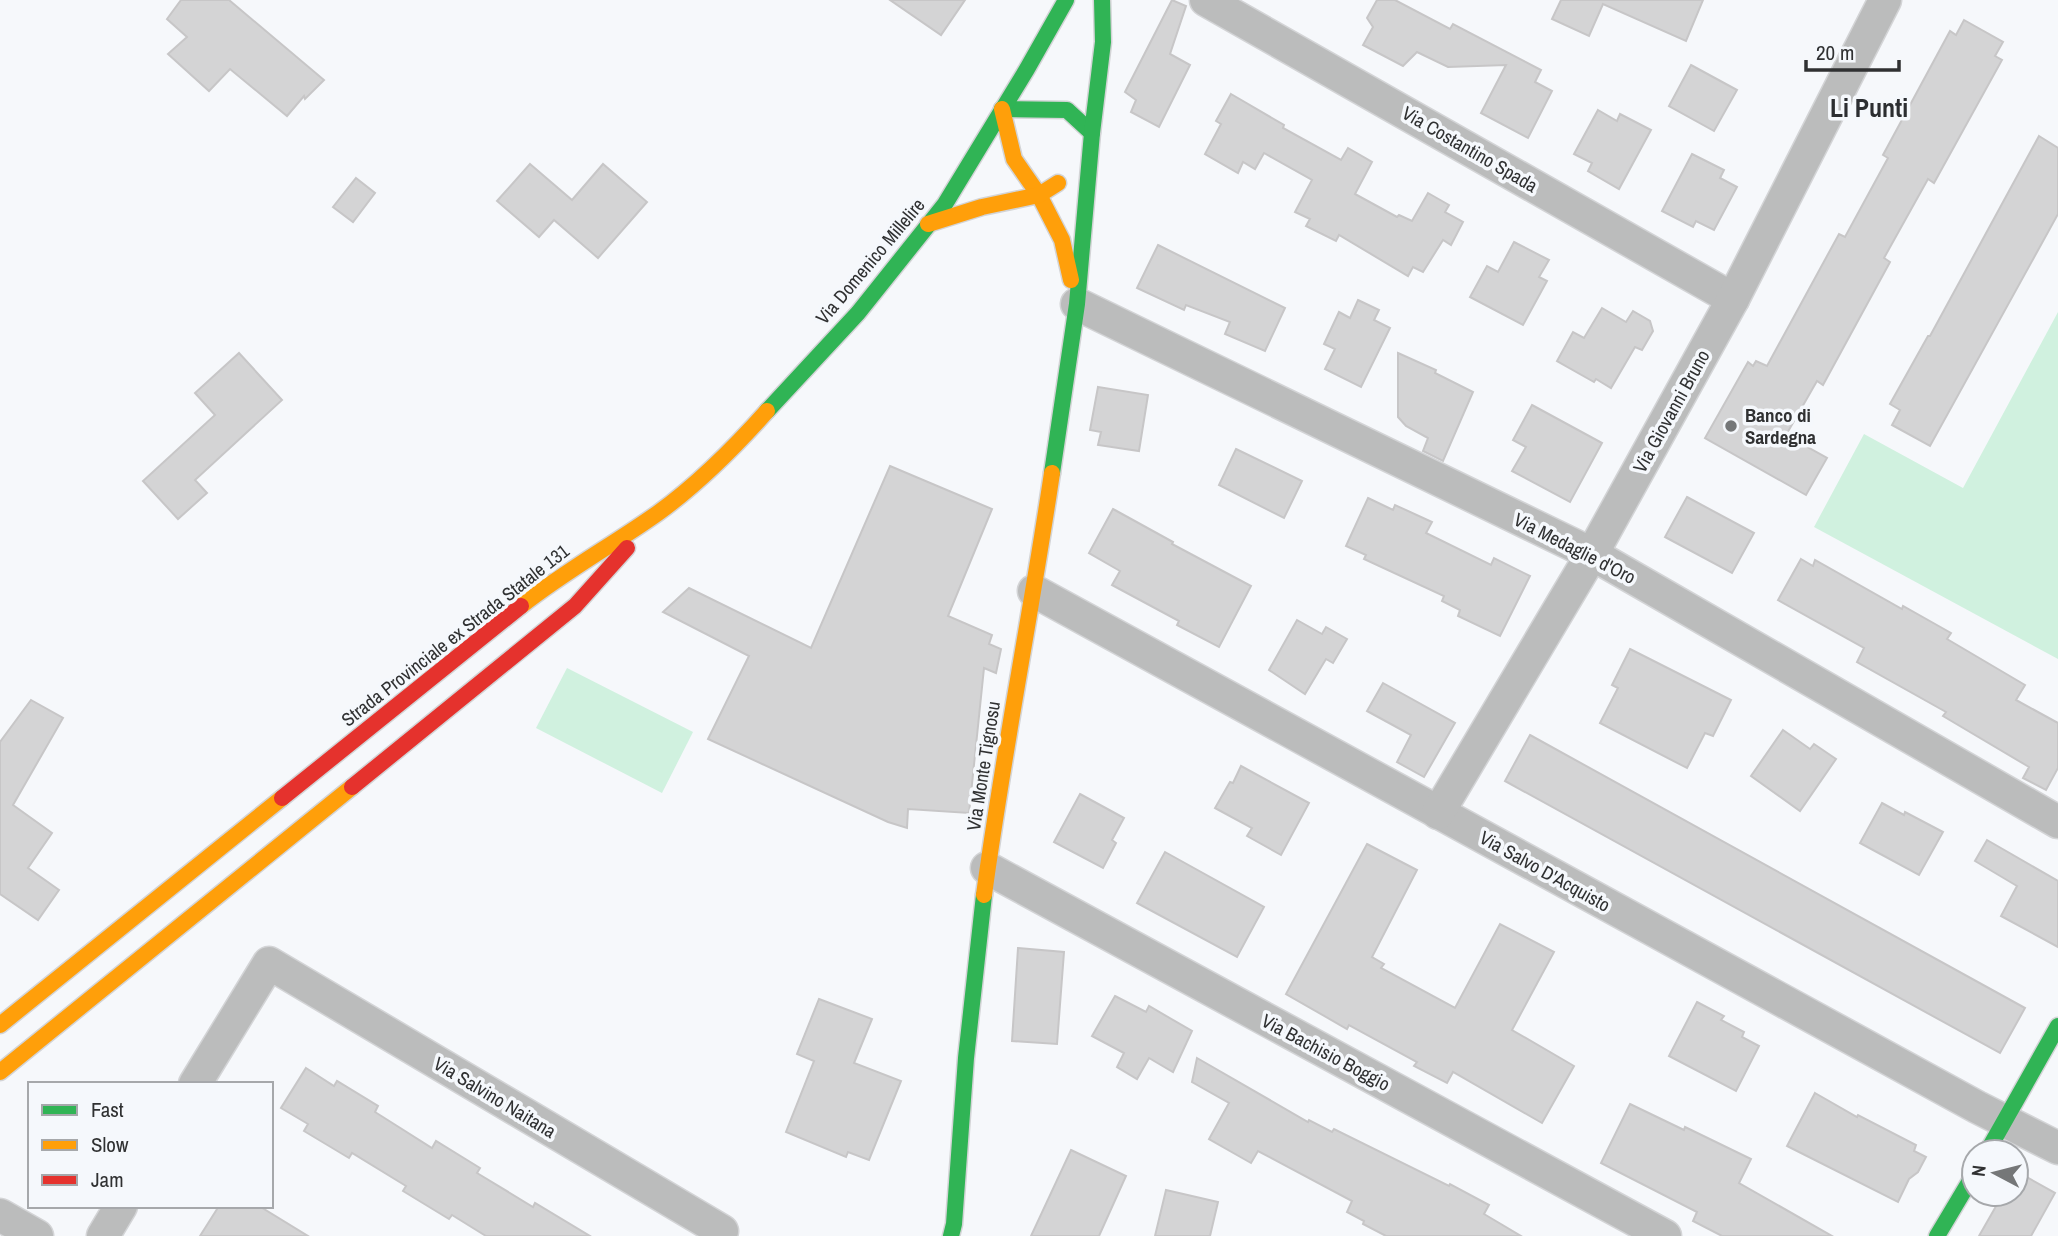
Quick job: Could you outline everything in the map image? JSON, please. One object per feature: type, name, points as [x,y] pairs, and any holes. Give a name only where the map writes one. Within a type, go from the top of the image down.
[{"type":"main road","name":"Via Domenico Millelire","points":[[659,512],[728,454],[858,313],[945,204],[1066,0]]},
{"type":"main road","name":"Via Monte Tignosu","points":[[960,1232],[966,1058],[988,868],[1034,591],[1077,304],[1103,42],[1102,0]]},
{"type":"main road","points":[[1002,109],[1066,110],[1092,133]]},
{"type":"main road","name":"Via Monte Tignosu","points":[[1002,109],[1014,159],[1039,195],[1062,240],[1077,304]]},
{"type":"main road","points":[[928,224],[1039,195],[1090,162]]},
{"type":"main road","points":[[0,1072],[575,606],[659,512]]},
{"type":"main road","name":"Strada Provinciale ex Strada Statale 131","points":[[0,1025],[551,582],[659,512]]},
{"type":"main road","points":[[1995,1138],[2058,1026]]},
{"type":"main road","points":[[1937,1236],[1960,1197]]},
{"type":"street","name":"Via Costantino Spada","points":[[1206,0],[1733,299]]},
{"type":"street","name":"Via Giovanni Bruno","points":[[1438,813],[1592,554],[1733,299],[1885,0]]},
{"type":"street","name":"Via Medaglie d'Oro","points":[[1077,304],[1592,554],[2058,822]]},
{"type":"street","name":"Via Salvo D'Acquisto","points":[[1034,591],[2005,1122],[2058,1148]]},
{"type":"street","name":"Via Bachisio Boggio","points":[[988,868],[1665,1236]]},
{"type":"street","name":"Via Salvino Naitana","points":[[196,1082],[269,963],[712,1231]]},
{"type":"street","points":[[103,1236],[120,1208]]},
{"type":"street","points":[[0,1214],[37,1236]]},
{"type":"green space","points":[[2058,312],[2058,659],[1814,527],[1864,434],[1963,488]]},
{"type":"green space","points":[[567,668],[693,732],[662,793],[536,728]]},
{"type":"building","points":[[181,0],[229,0],[324,80],[305,99],[304,96],[287,116],[230,69],[209,91],[168,54],[187,37],[167,19]]},
{"type":"building","points":[[890,0],[965,0],[941,35]]},
{"type":"building","points":[[1172,0],[1186,6],[1170,54],[1190,65],[1159,127],[1131,112],[1136,100],[1125,92]]},
{"type":"building","points":[[1377,0],[1395,0],[1450,29],[1453,24],[1541,70],[1535,82],[1552,91],[1528,138],[1481,113],[1506,65],[1448,67],[1417,52],[1403,66],[1363,45],[1373,27],[1367,18]]},
{"type":"building","points":[[1561,0],[1703,0],[1686,41],[1603,4],[1589,36],[1552,19]]},
{"type":"building","points":[[1964,20],[2003,42],[1995,56],[2002,60],[1934,183],[1928,179],[1884,258],[1890,262],[1823,385],[1817,381],[1786,435],[1827,458],[1806,495],[1705,438],[1748,362],[1753,366],[1756,361],[1767,366],[1839,234],[1845,237],[1888,158],[1883,155],[1950,31],[1956,35]]},
{"type":"building","points":[[1691,65],[1737,90],[1714,131],[1669,106]]},
{"type":"building","points":[[1231,94],[1284,125],[1283,128],[1341,160],[1348,148],[1372,162],[1355,194],[1397,217],[1399,215],[1412,221],[1428,193],[1449,205],[1445,212],[1463,222],[1451,245],[1443,240],[1423,272],[1413,267],[1408,276],[1339,235],[1336,241],[1306,226],[1310,219],[1295,212],[1312,180],[1264,153],[1255,169],[1243,162],[1238,173],[1205,154],[1221,124],[1216,121]]},
{"type":"building","points":[[1598,110],[1617,121],[1620,114],[1651,130],[1619,189],[1588,171],[1592,163],[1574,154]]},
{"type":"building","points":[[2039,136],[2058,148],[2058,214],[1930,446],[1892,425],[1900,410],[1890,404]]},
{"type":"building","points":[[1692,154],[1724,170],[1720,178],[1737,187],[1714,230],[1696,221],[1693,227],[1662,211]]},
{"type":"building","points":[[530,164],[572,200],[603,164],[647,202],[598,258],[554,220],[539,237],[497,201]]},
{"type":"building","points":[[356,178],[375,193],[353,222],[333,207]]},
{"type":"building","points":[[1514,242],[1549,260],[1539,277],[1547,281],[1523,325],[1470,297],[1487,266],[1498,272]]},
{"type":"building","points":[[1158,245],[1285,308],[1265,351],[1225,334],[1230,322],[1186,305],[1184,310],[1137,288]]},
{"type":"building","points":[[1358,300],[1379,310],[1374,320],[1390,328],[1361,387],[1325,369],[1335,349],[1324,344],[1339,312],[1350,318]]},
{"type":"building","points":[[1602,308],[1626,322],[1633,311],[1650,321],[1653,331],[1642,350],[1635,347],[1611,388],[1596,379],[1594,382],[1557,361],[1573,332],[1584,338]]},
{"type":"building","points":[[239,353],[282,400],[195,480],[207,493],[178,519],[143,481],[215,415],[195,393]]},
{"type":"building","points":[[1398,353],[1436,370],[1435,373],[1473,392],[1443,461],[1423,451],[1428,438],[1406,426],[1398,417]]},
{"type":"building","points":[[1098,387],[1148,395],[1139,451],[1098,445],[1101,432],[1090,430]]},
{"type":"building","points":[[1532,405],[1602,443],[1570,502],[1512,471],[1526,447],[1513,440]]},
{"type":"building","points":[[1236,449],[1302,481],[1284,518],[1219,485]]},
{"type":"building","points":[[890,466],[992,509],[948,616],[992,635],[989,644],[1001,649],[996,673],[984,668],[969,813],[908,809],[907,828],[888,822],[708,739],[749,656],[663,612],[689,588],[811,648]]},
{"type":"building","points":[[1687,497],[1754,533],[1732,573],[1665,537]]},
{"type":"building","points":[[1368,498],[1393,510],[1395,505],[1432,522],[1426,533],[1491,565],[1494,558],[1530,576],[1500,636],[1458,616],[1460,610],[1442,601],[1444,596],[1364,559],[1366,555],[1346,546]]},
{"type":"building","points":[[1113,509],[1251,586],[1219,647],[1177,625],[1179,621],[1112,585],[1120,571],[1089,553]]},
{"type":"building","points":[[1801,559],[1813,566],[1815,560],[1951,633],[1947,639],[2025,685],[2016,700],[2058,723],[2058,768],[2046,790],[2023,778],[2029,767],[1943,716],[1946,712],[1857,662],[1864,648],[1778,600]]},
{"type":"building","points":[[1297,620],[1322,634],[1326,627],[1347,639],[1333,663],[1326,659],[1305,694],[1269,670]]},
{"type":"building","points":[[1630,649],[1731,700],[1713,736],[1705,733],[1687,768],[1600,723],[1618,688],[1612,685]]},
{"type":"building","points":[[1383,683],[1455,723],[1424,777],[1397,762],[1411,735],[1367,711]]},
{"type":"building","points":[[31,700],[63,718],[13,805],[52,833],[28,868],[59,890],[38,920],[0,894],[0,742]]},
{"type":"building","points":[[1783,730],[1810,749],[1814,744],[1836,759],[1800,811],[1751,776]]},
{"type":"building","points":[[1530,735],[2025,1008],[2000,1053],[1505,781]]},
{"type":"building","points":[[1241,766],[1309,803],[1281,855],[1247,836],[1252,828],[1215,808],[1230,782],[1233,783]]},
{"type":"building","points":[[1080,794],[1124,818],[1112,840],[1116,843],[1103,868],[1054,842]]},
{"type":"building","points":[[1882,803],[1943,832],[1919,875],[1860,843]]},
{"type":"building","points":[[1987,840],[2058,881],[2058,947],[2001,916],[2017,886],[1975,861]]},
{"type":"building","points":[[1367,844],[1417,870],[1372,957],[1384,964],[1381,968],[1455,1008],[1500,924],[1554,952],[1512,1030],[1574,1066],[1542,1123],[1453,1072],[1447,1083],[1414,1066],[1417,1062],[1349,1025],[1347,1029],[1286,994]]},
{"type":"building","points":[[1165,852],[1264,907],[1237,957],[1137,903]]},
{"type":"building","points":[[1018,948],[1064,952],[1057,1044],[1012,1041]]},
{"type":"building","points":[[1115,996],[1146,1012],[1149,1006],[1192,1031],[1173,1072],[1149,1058],[1137,1079],[1117,1067],[1124,1053],[1092,1036]]},
{"type":"building","points":[[819,999],[872,1019],[854,1063],[901,1081],[869,1160],[848,1152],[846,1157],[786,1132],[814,1061],[797,1054]]},
{"type":"building","points":[[1697,1002],[1724,1016],[1721,1020],[1744,1032],[1742,1037],[1759,1046],[1736,1091],[1669,1056]]},
{"type":"building","points":[[1197,1058],[1308,1122],[1309,1120],[1332,1132],[1334,1129],[1489,1205],[1484,1214],[1521,1236],[1386,1236],[1347,1212],[1352,1201],[1258,1151],[1251,1163],[1209,1139],[1229,1103],[1192,1082]]},
{"type":"building","points":[[306,1068],[334,1086],[337,1081],[378,1106],[375,1112],[432,1148],[436,1141],[480,1168],[477,1173],[533,1207],[535,1203],[590,1236],[486,1236],[452,1215],[449,1219],[403,1191],[406,1186],[352,1153],[349,1158],[304,1131],[308,1124],[281,1108]]},
{"type":"building","points":[[1815,1093],[1857,1117],[1858,1115],[1916,1145],[1914,1151],[1926,1157],[1918,1172],[1909,1179],[1898,1202],[1787,1146]]},
{"type":"building","points":[[1630,1104],[1751,1159],[1739,1183],[1832,1236],[1722,1236],[1693,1221],[1697,1212],[1601,1163]]},
{"type":"building","points":[[1071,1150],[1126,1176],[1099,1236],[1031,1236]]},
{"type":"building","points":[[2030,1179],[2055,1193],[2031,1236],[1979,1236],[1995,1208],[2030,1208]]},
{"type":"building","points":[[1166,1190],[1218,1202],[1210,1236],[1155,1236]]},
{"type":"building","points":[[218,1208],[262,1208],[308,1236],[200,1236]]},
{"type":"traffic: fast","points":[[767,411],[858,313],[945,204],[1066,0]]},
{"type":"traffic: fast","points":[[1052,473],[1077,304],[1103,42],[1102,0]]},
{"type":"traffic: fast","points":[[1002,109],[1067,110],[1092,133]]},
{"type":"traffic: fast","points":[[951,1236],[966,1058],[984,895]]},
{"type":"traffic: fast","points":[[1995,1138],[2058,1026]]},
{"type":"traffic: fast","points":[[1937,1236],[1960,1197]]},
{"type":"traffic: slow","points":[[1002,109],[1014,159],[1039,195],[1062,240],[1071,280]]},
{"type":"traffic: slow","points":[[928,224],[982,207],[1039,195],[1058,183]]},
{"type":"traffic: slow","points":[[521,606],[673,502],[715,465],[767,411]]},
{"type":"traffic: slow","points":[[984,895],[1052,473]]},
{"type":"traffic: slow","points":[[0,1072],[352,787]]},
{"type":"traffic: slow","points":[[0,1025],[282,798]]},
{"type":"traffic: jam","points":[[352,787],[575,606],[627,548]]},
{"type":"traffic: jam","points":[[282,798],[521,606]]},
{"type":"place","name":"Banco di Sardegna","points":[[1731,426]]},
{"type":"district","name":"Li Punti","points":[[1869,108]]}]
